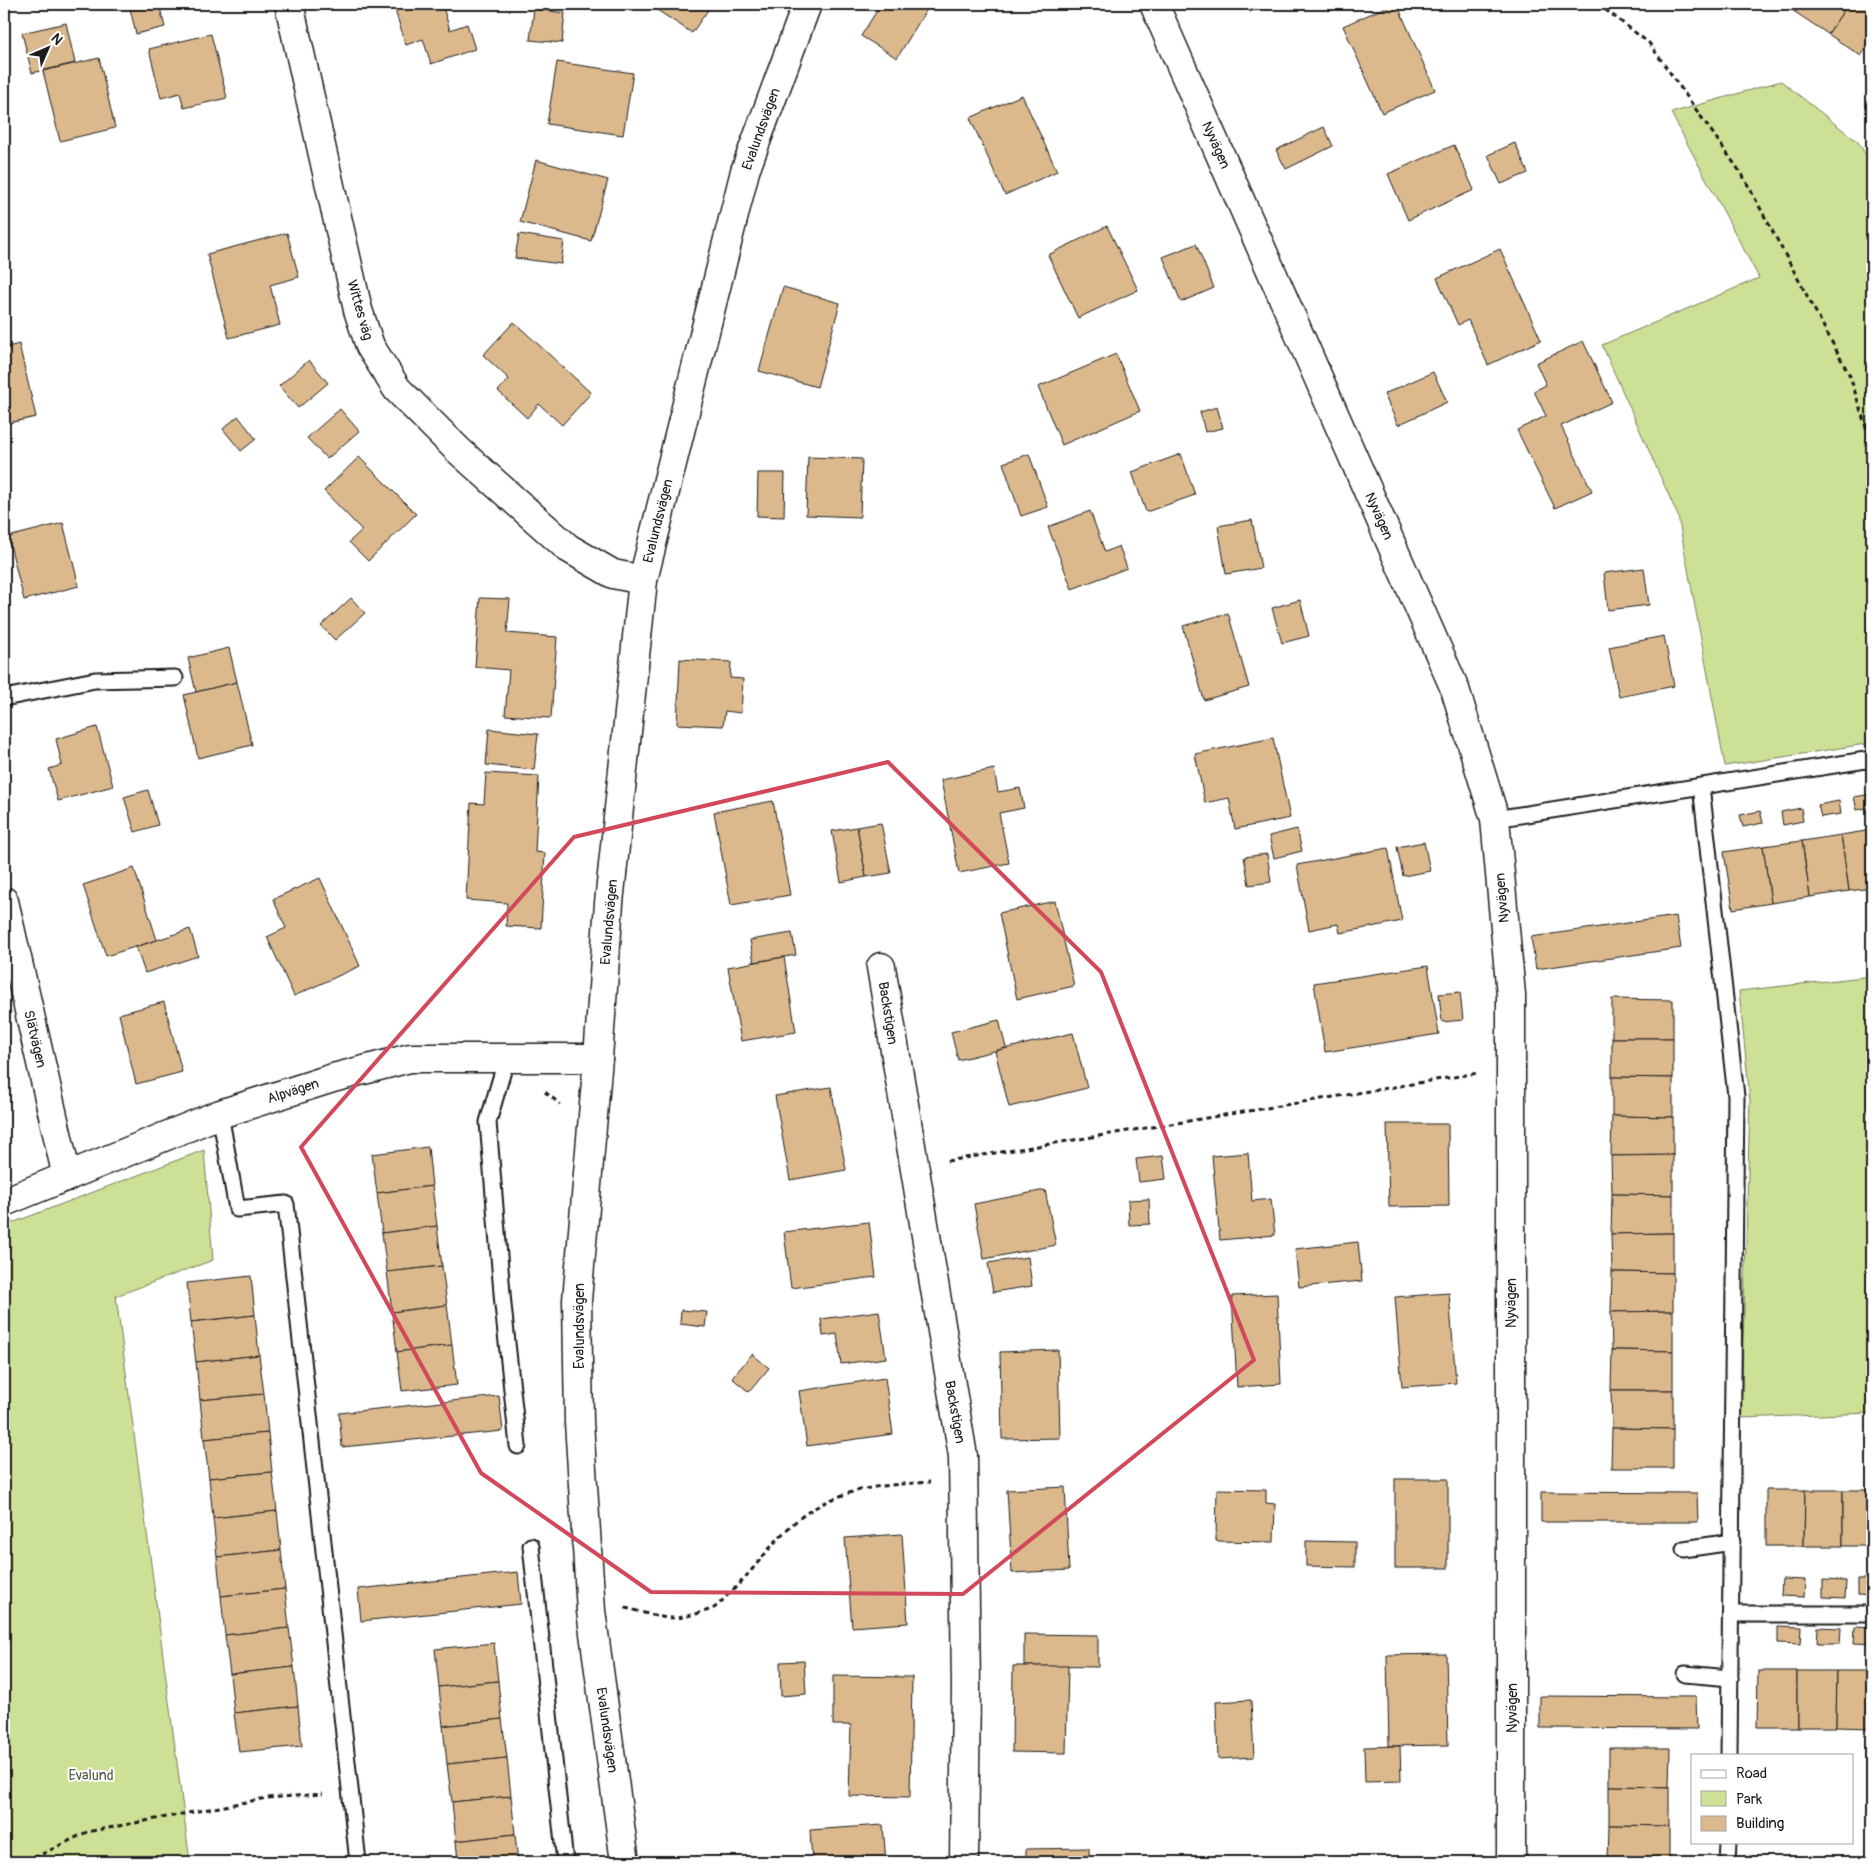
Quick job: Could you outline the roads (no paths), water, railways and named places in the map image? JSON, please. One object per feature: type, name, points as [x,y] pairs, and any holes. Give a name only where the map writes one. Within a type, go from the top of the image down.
[{"type":"street","name":"Wittes väg","points":[[289,4],[358,310],[370,346],[397,389],[458,450],[568,548],[613,574],[644,580]]},
{"type":"street","name":"Evalundsvägen","points":[[625,1862],[591,1611],[579,1422],[577,1300],[610,903],[644,580],[745,171],[807,4]]},
{"type":"street","name":"Nyvägen","points":[[1154,4],[1455,689],[1495,819],[1511,995],[1512,1862]]},
{"type":"street","name":"Slätvägen","points":[[4,902],[67,1177]]},
{"type":"street","name":"Backstigen","points":[[881,967],[963,1456],[966,1687],[964,1862]]},
{"type":"street","name":"Alpvägen","points":[[4,1202],[220,1114],[332,1078],[410,1058],[504,1068],[598,1058]]},
{"type":"lane","points":[[4,698],[95,680],[174,678]]},
{"type":"lane","points":[[1495,819],[1872,759]]},
{"type":"lane","points":[[1701,786],[1736,1096],[1730,1754]]},
{"type":"lane","points":[[504,1068],[488,1122],[503,1305],[518,1446]]},
{"type":"lane","points":[[220,1114],[237,1209],[286,1204],[358,1862]]},
{"type":"lane","points":[[1684,1549],[1732,1542]]},
{"type":"lane","points":[[531,1546],[565,1862]]},
{"type":"lane","points":[[1731,1614],[1872,1614]]},
{"type":"lane","points":[[1685,1674],[1730,1678]]},
{"type":"lane","points":[[1728,1862],[1729,1844]]},
{"type":"park label","name":"Evalund","points":[[91,1775]]}]
